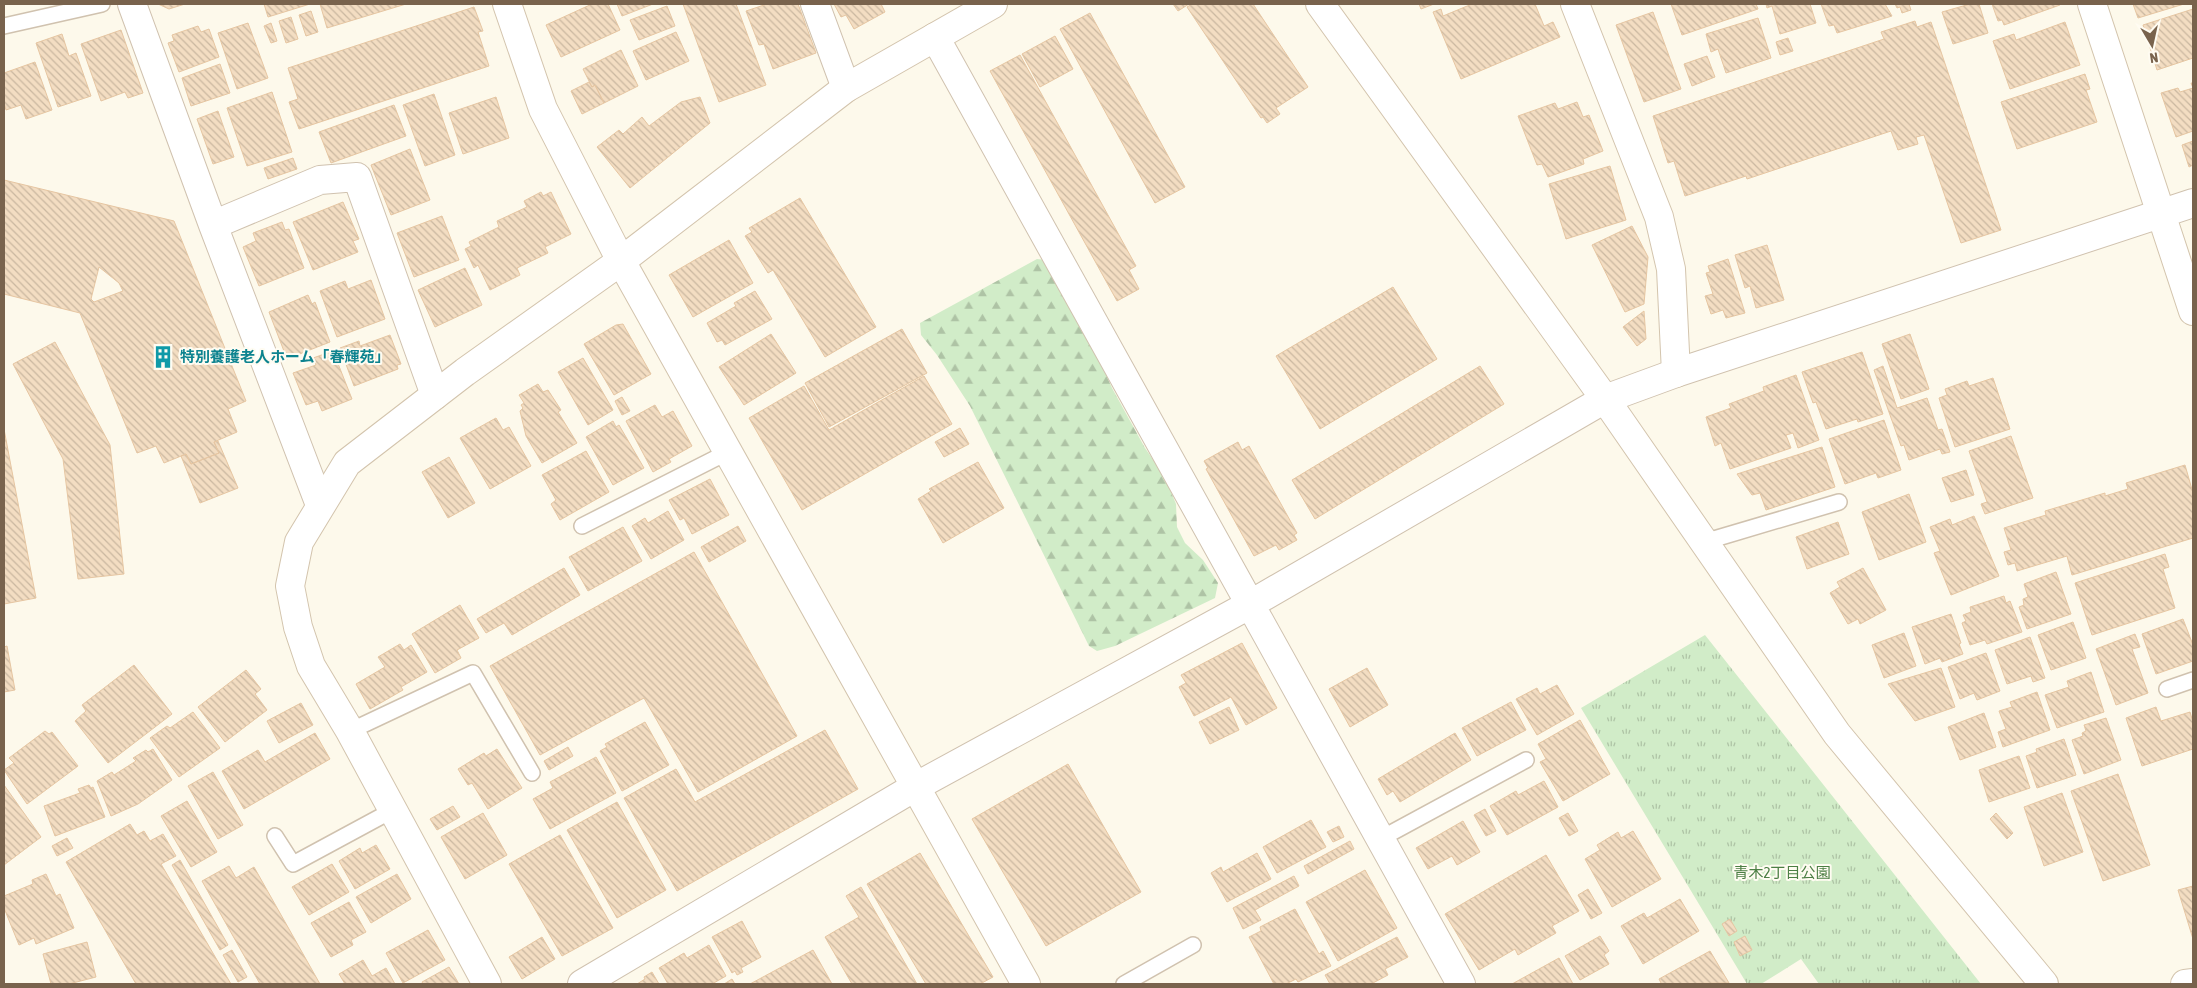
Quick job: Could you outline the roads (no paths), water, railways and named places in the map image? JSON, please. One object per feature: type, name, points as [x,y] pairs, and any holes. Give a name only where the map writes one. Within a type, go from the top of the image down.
[{"type":"street","points":[[132,4],[213,225],[320,505]]},
{"type":"street","points":[[507,4],[543,109],[621,261],[1026,984]]},
{"type":"street","points":[[815,4],[846,88]]},
{"type":"street","points":[[487,984],[350,731],[311,666],[298,627],[290,586],[299,542],[347,463],[465,372],[621,261],[846,88],[993,4]]},
{"type":"street","points":[[1320,4],[1605,399],[1837,734],[2044,984]]},
{"type":"street","points":[[1575,4],[1659,217],[1671,270],[1676,373]]},
{"type":"street","points":[[2092,4],[2193,311]]},
{"type":"street","points":[[935,37],[1460,984]]},
{"type":"street","points":[[213,225],[320,180],[357,177],[435,395]]},
{"type":"street","points":[[582,984],[916,787],[1249,604],[1605,399],[1676,373],[2193,203]]},
{"type":"street","points":[[2185,984],[2193,983]]},
{"type":"lane","points":[[4,26],[102,4]]},
{"type":"lane","points":[[582,526],[728,452]]},
{"type":"lane","points":[[1704,542],[1839,502]]},
{"type":"lane","points":[[350,731],[473,673],[532,773]]},
{"type":"lane","points":[[2167,689],[2193,680]]},
{"type":"lane","points":[[1380,839],[1526,760]]},
{"type":"lane","points":[[275,836],[293,864],[393,810]]},
{"type":"lane","points":[[1124,984],[1193,945]]},
{"type":"place","name":"特別養護老人ホーム「春輝苑」","points":[[163,357]]},
{"type":"park label","name":"青木2丁目公園","points":[[1782,873]]}]
